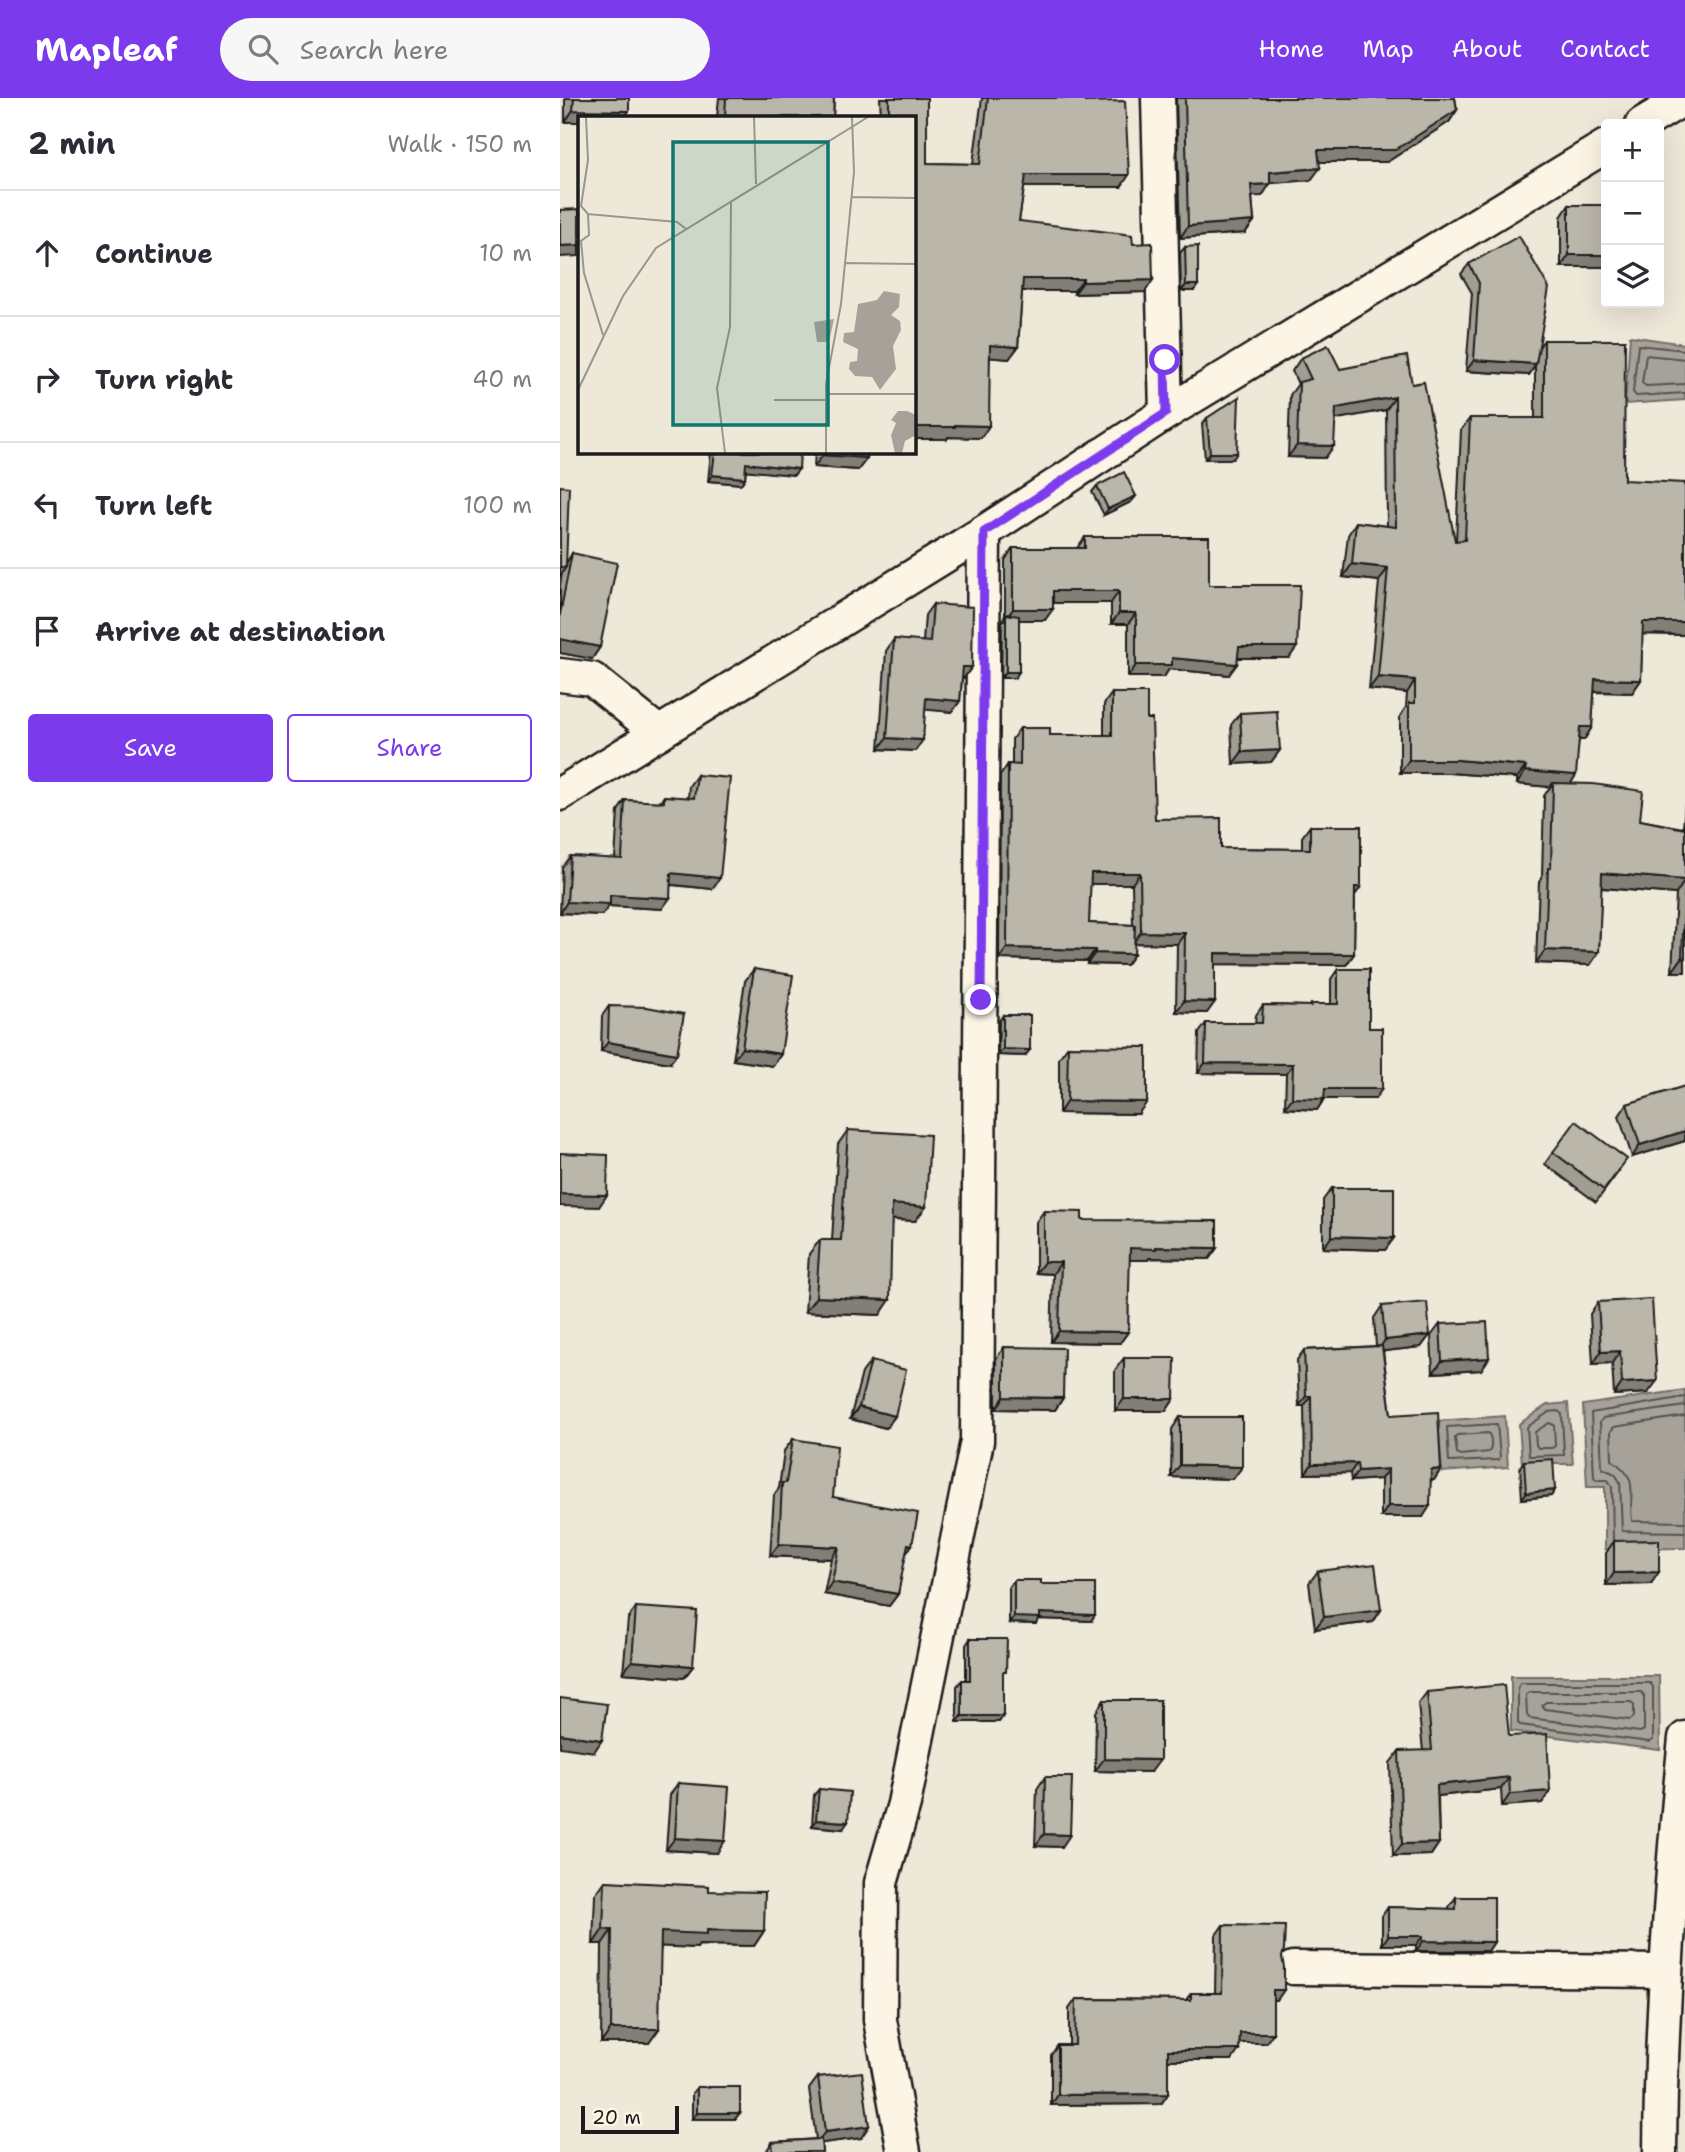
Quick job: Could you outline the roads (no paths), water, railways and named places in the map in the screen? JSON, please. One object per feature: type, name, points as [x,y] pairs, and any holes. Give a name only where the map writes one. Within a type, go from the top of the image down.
[{"type":"street","points":[[1158,98],[1166,413]]},
{"type":"street","points":[[1650,119],[1685,98]]},
{"type":"street","points":[[560,794],[984,532],[1166,413],[1601,149]]},
{"type":"street","points":[[904,2152],[880,2020],[881,1883],[904,1804],[977,1441],[984,532]]},
{"type":"street","points":[[560,675],[592,679],[659,733]]},
{"type":"street","points":[[1661,2152],[1665,1971],[1676,1927],[1672,1857],[1685,1738]]},
{"type":"street","points":[[1293,1968],[1665,1971]]},
{"type":"water","points":[[1630,336],[1685,344],[1685,400],[1625,404]]},
{"type":"water","points":[[1685,1390],[1685,1548],[1605,1549],[1605,1487],[1587,1487],[1583,1405]]},
{"type":"water","points":[[1568,1403],[1573,1464],[1522,1464],[1519,1424],[1547,1405]]},
{"type":"water","points":[[1505,1416],[1508,1467],[1442,1472],[1438,1421]]},
{"type":"water","points":[[1511,1676],[1659,1676],[1660,1750],[1511,1731]]}]
